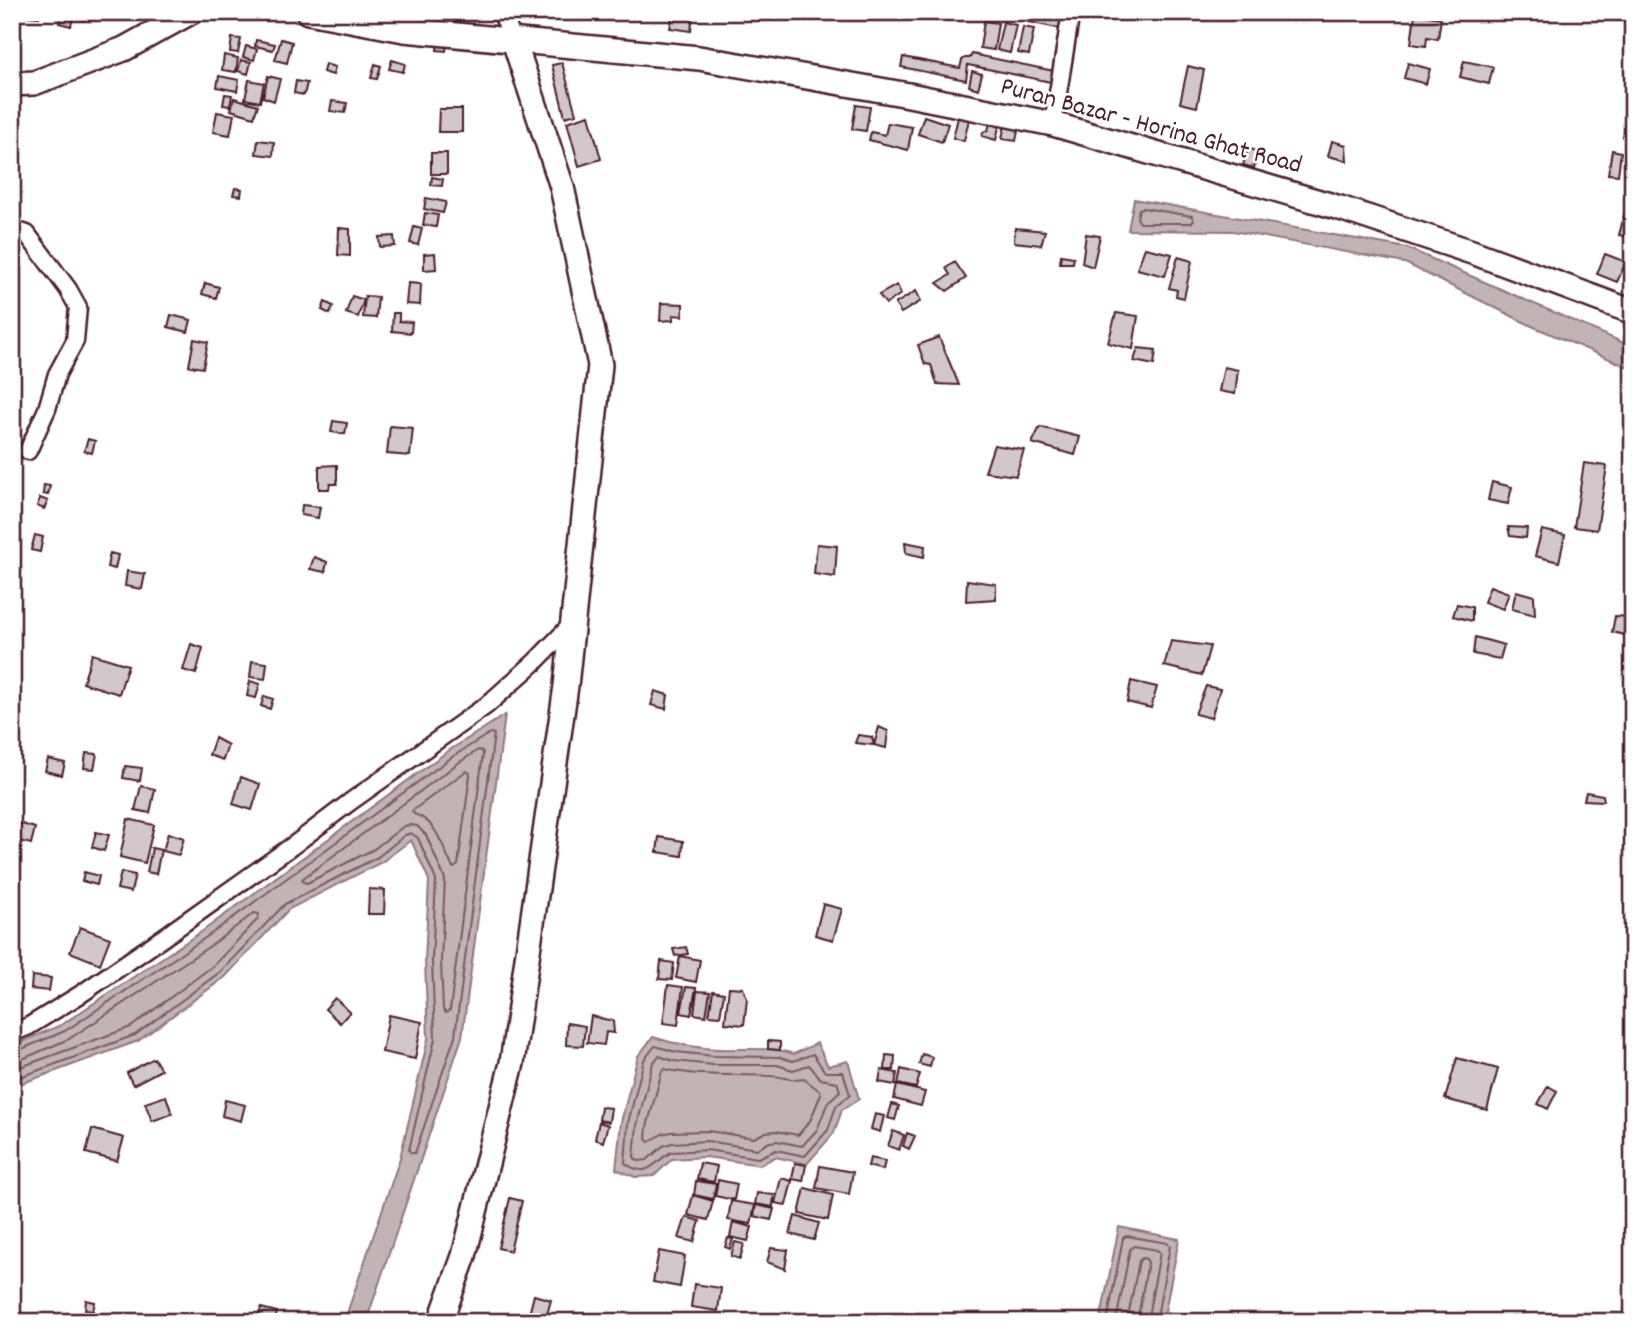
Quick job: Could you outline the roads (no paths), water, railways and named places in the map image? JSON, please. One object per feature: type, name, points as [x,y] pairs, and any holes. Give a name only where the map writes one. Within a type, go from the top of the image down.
[{"type":"main road","points":[[13,87],[34,83],[124,49],[191,12]]},
{"type":"main road","name":"Puran Bazar - Horina Ghat Road","points":[[308,12],[404,30],[699,58],[909,95],[1053,124],[1340,208],[1475,253],[1633,312]]},
{"type":"main road","points":[[440,1322],[464,1256],[512,1063],[566,686],[600,365],[562,187],[514,41]]},
{"type":"street","points":[[502,12],[514,41]]},
{"type":"street","points":[[1053,124],[1072,12]]},
{"type":"street","points":[[12,229],[27,234],[68,289],[78,307],[75,341],[57,374],[47,409],[28,451]]},
{"type":"street","points":[[12,1033],[29,1026],[81,994],[154,944],[478,712],[534,663],[573,623]]},
{"type":"water","points":[[1134,199],[1407,248],[1633,347],[1633,369],[1532,326],[1405,263],[1233,231],[1128,230]]},
{"type":"water","points":[[505,715],[462,1037],[366,1322],[344,1322],[400,1158],[428,1039],[425,961],[429,880],[411,840],[382,862],[289,909],[225,977],[138,1041],[12,1087],[12,1046],[61,1025],[204,930],[448,751]]},
{"type":"water","points":[[653,1037],[701,1048],[766,1049],[794,1054],[817,1043],[828,1066],[848,1061],[859,1099],[842,1110],[834,1133],[807,1164],[775,1157],[760,1165],[706,1157],[672,1159],[654,1176],[635,1177],[616,1169],[621,1122],[638,1056]]},
{"type":"water","points":[[1119,1227],[1179,1239],[1163,1322],[1100,1322]]}]
